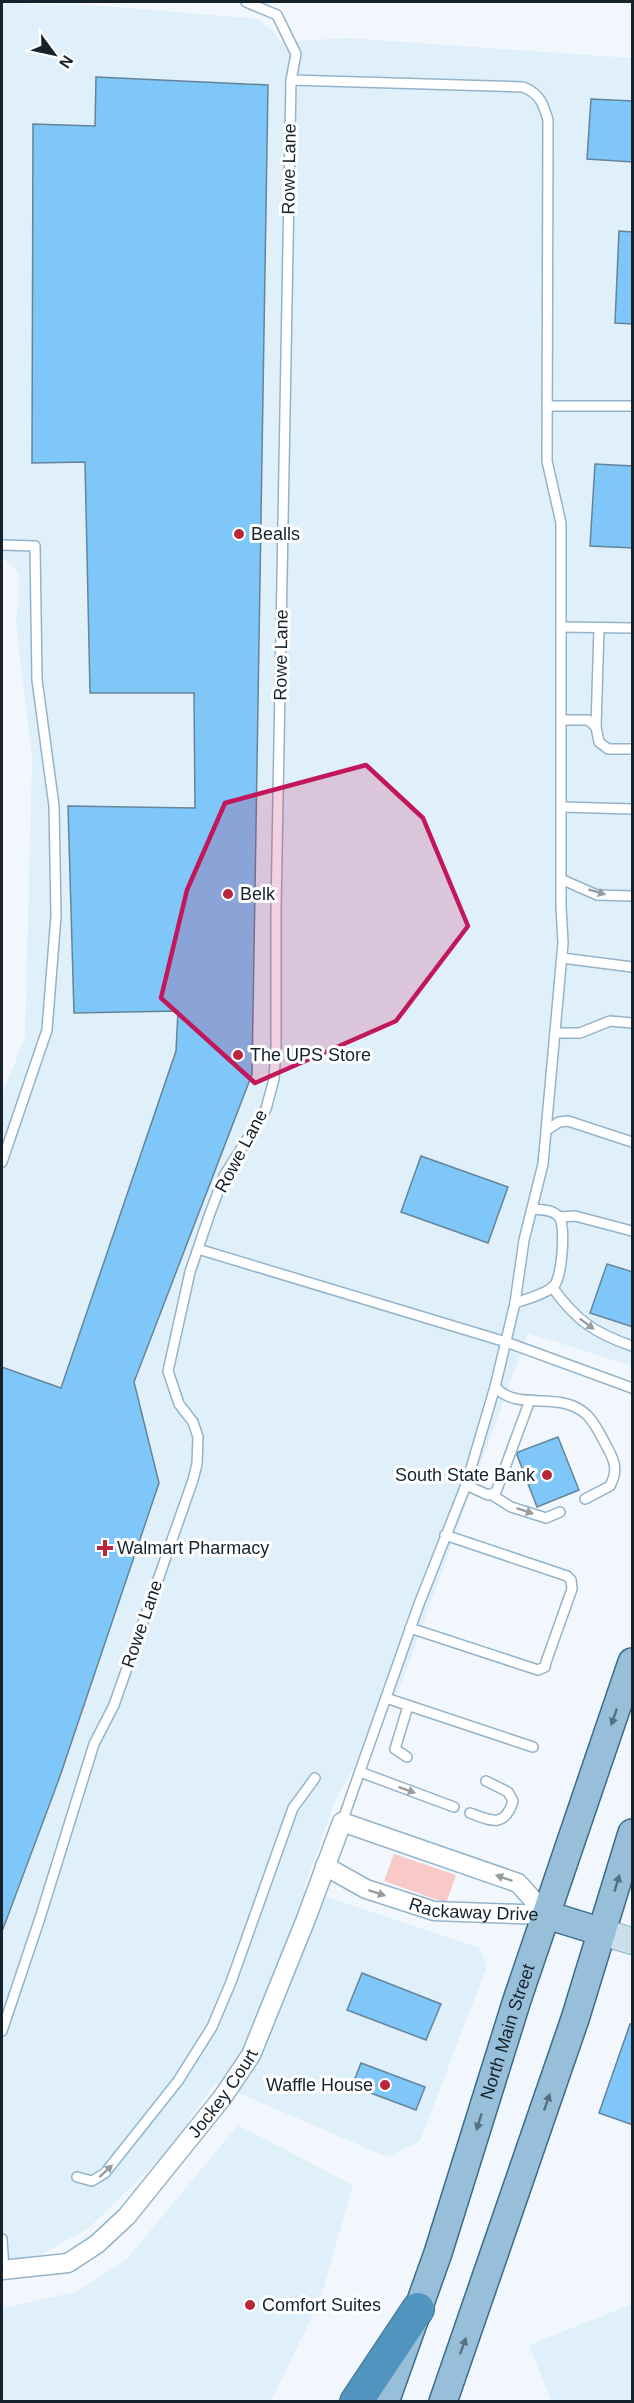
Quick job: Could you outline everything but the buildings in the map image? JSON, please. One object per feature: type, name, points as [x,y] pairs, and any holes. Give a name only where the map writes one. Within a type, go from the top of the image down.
[{"type":"highway","points":[[356,2402],[418,2309]]},
{"type":"main road","name":"North Main Street","points":[[385,2402],[633,1662]]},
{"type":"main road","points":[[443,2402],[493,2261],[633,1833]]},
{"type":"main road","points":[[547,1915],[633,1941]]},
{"type":"street","name":"Rackaway Drive","points":[[342,1822],[518,1883],[547,1915]]},
{"type":"street","name":"Jockey Court","points":[[3,2270],[68,2263],[97,2244],[127,2216],[204,2121],[250,2055],[306,1919],[342,1822]]},
{"type":"street","name":"Rackaway Drive","points":[[325,1866],[366,1889],[434,1911],[547,1915]]},
{"type":"lane","name":"Rowe Lane","points":[[2,2031],[6,2003],[40,1918],[94,1744],[114,1705],[193,1480],[197,1464],[198,1437],[193,1422],[179,1404],[168,1371],[187,1283],[224,1176],[266,1109],[274,1079],[291,80],[296,54],[277,15],[246,2]]},
{"type":"lane","points":[[291,80],[523,87],[536,92],[543,103],[548,120],[547,461],[561,523],[562,958],[543,1164],[524,1240],[515,1303],[506,1342],[466,1485],[410,1628],[342,1822]]},
{"type":"lane","points":[[547,405],[633,406]]},
{"type":"lane","points":[[2,545],[35,546],[37,680],[54,806],[56,916],[47,1030],[2,1162]]},
{"type":"lane","points":[[561,627],[633,628]]},
{"type":"lane","points":[[599,629],[596,727],[599,742],[608,748],[633,749]]},
{"type":"lane","points":[[562,720],[588,720],[596,727]]},
{"type":"lane","points":[[562,807],[633,808]]},
{"type":"lane","points":[[562,880],[597,895],[633,896]]},
{"type":"lane","points":[[562,958],[633,967]]},
{"type":"lane","points":[[555,1033],[580,1033],[610,1021],[633,1023]]},
{"type":"lane","points":[[547,1130],[559,1122],[568,1121],[633,1142]]},
{"type":"lane","points":[[532,1209],[548,1210],[560,1217],[575,1216],[633,1231]]},
{"type":"lane","points":[[515,1303],[552,1287],[559,1275],[563,1226],[560,1217]]},
{"type":"lane","points":[[198,1249],[506,1342],[633,1388]]},
{"type":"lane","points":[[552,1287],[569,1311],[593,1329],[610,1339],[633,1346]]},
{"type":"lane","points":[[495,1387],[507,1398],[552,1400],[585,1413],[592,1421],[614,1459],[616,1469],[609,1486],[585,1499]]},
{"type":"lane","points":[[492,1495],[499,1489],[530,1400]]},
{"type":"lane","points":[[466,1485],[492,1495],[505,1504],[546,1518],[560,1512]]},
{"type":"lane","points":[[410,1628],[538,1670],[544,1667],[546,1662],[572,1589],[571,1580],[567,1576],[445,1535]]},
{"type":"lane","points":[[386,1698],[533,1747]]},
{"type":"lane","points":[[407,1756],[395,1749],[408,1706]]},
{"type":"lane","points":[[360,1772],[454,1807]]},
{"type":"lane","points":[[77,2177],[93,2181],[105,2173],[178,2081],[212,2027],[231,1982],[293,1808],[315,1778]]},
{"type":"lane","points":[[470,1813],[492,1821],[504,1818],[510,1811],[513,1801],[508,1792],[486,1781]]},
{"type":"lane","points":[[2,2239],[3,2270]]},
{"type":"highlighted area","points":[[366,765],[423,818],[468,926],[396,1021],[255,1083],[161,998],[187,890],[225,803]]},
{"type":"shaded area","points":[[2,3],[105,6],[258,19],[274,32],[280,42],[349,38],[632,58],[632,1366],[528,1333],[402,1682],[335,1801],[304,1889],[480,1948],[487,1966],[420,2141],[387,2157],[215,2083],[167,2152],[89,2228],[35,2258],[2,2262],[2,1095],[25,1037],[32,759],[16,623],[19,593],[18,572],[2,557]]},
{"type":"shaded area","points":[[394,1854],[456,1875],[446,1903],[384,1881]]},
{"type":"shaded area","points":[[238,2125],[353,2185],[320,2300],[271,2401],[2,2401],[2,2308],[76,2292],[126,2260]]},
{"type":"shaded area","points":[[632,2304],[632,2401],[551,2401],[529,2345]]},
{"type":"place","name":"Bealls","points":[[239,534]]},
{"type":"place","name":"Belk","points":[[228,894]]},
{"type":"place","name":"The UPS Store","points":[[238,1055]]},
{"type":"place","name":"South State Bank","points":[[547,1475]]},
{"type":"place","name":"Walmart Pharmacy","points":[[105,1548]]},
{"type":"place","name":"Waffle House","points":[[385,2085]]},
{"type":"place","name":"Comfort Suites","points":[[250,2305]]}]
